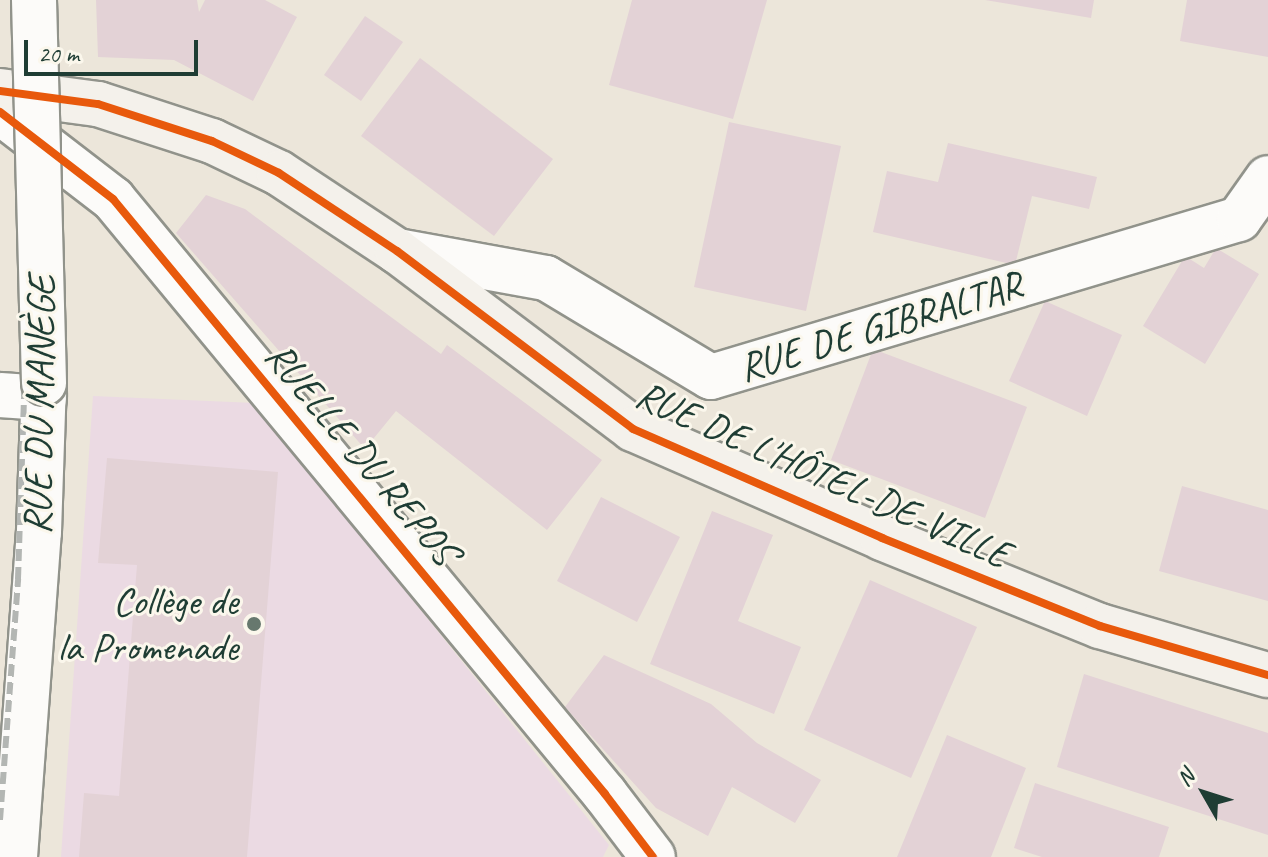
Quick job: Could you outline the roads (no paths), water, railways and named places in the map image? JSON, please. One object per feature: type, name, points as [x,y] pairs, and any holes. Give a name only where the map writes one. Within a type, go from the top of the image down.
[{"type":"main road","name":"RUE DE L'HÔTEL-DE-VILLE","points":[[0,91],[98,104],[212,141],[279,173],[397,251],[633,429],[882,538],[1100,626],[1268,675]]},
{"type":"street","name":"RUE DU MANÈGE","points":[[15,857],[39,532],[44,390],[34,0]]},
{"type":"street","name":"RUELLE DU REPOS","points":[[0,112],[113,199],[585,770],[653,857]]},
{"type":"street","name":"RUE DE GIBRALTAR","points":[[397,251],[546,278],[711,377],[1239,219],[1268,178]]},
{"type":"street","points":[[0,395],[44,390]]},
{"type":"railway","points":[[0,820],[18,579],[24,396],[15,0]]},
{"type":"place","name":"Collège de la Promenade","points":[[254,624]]}]
